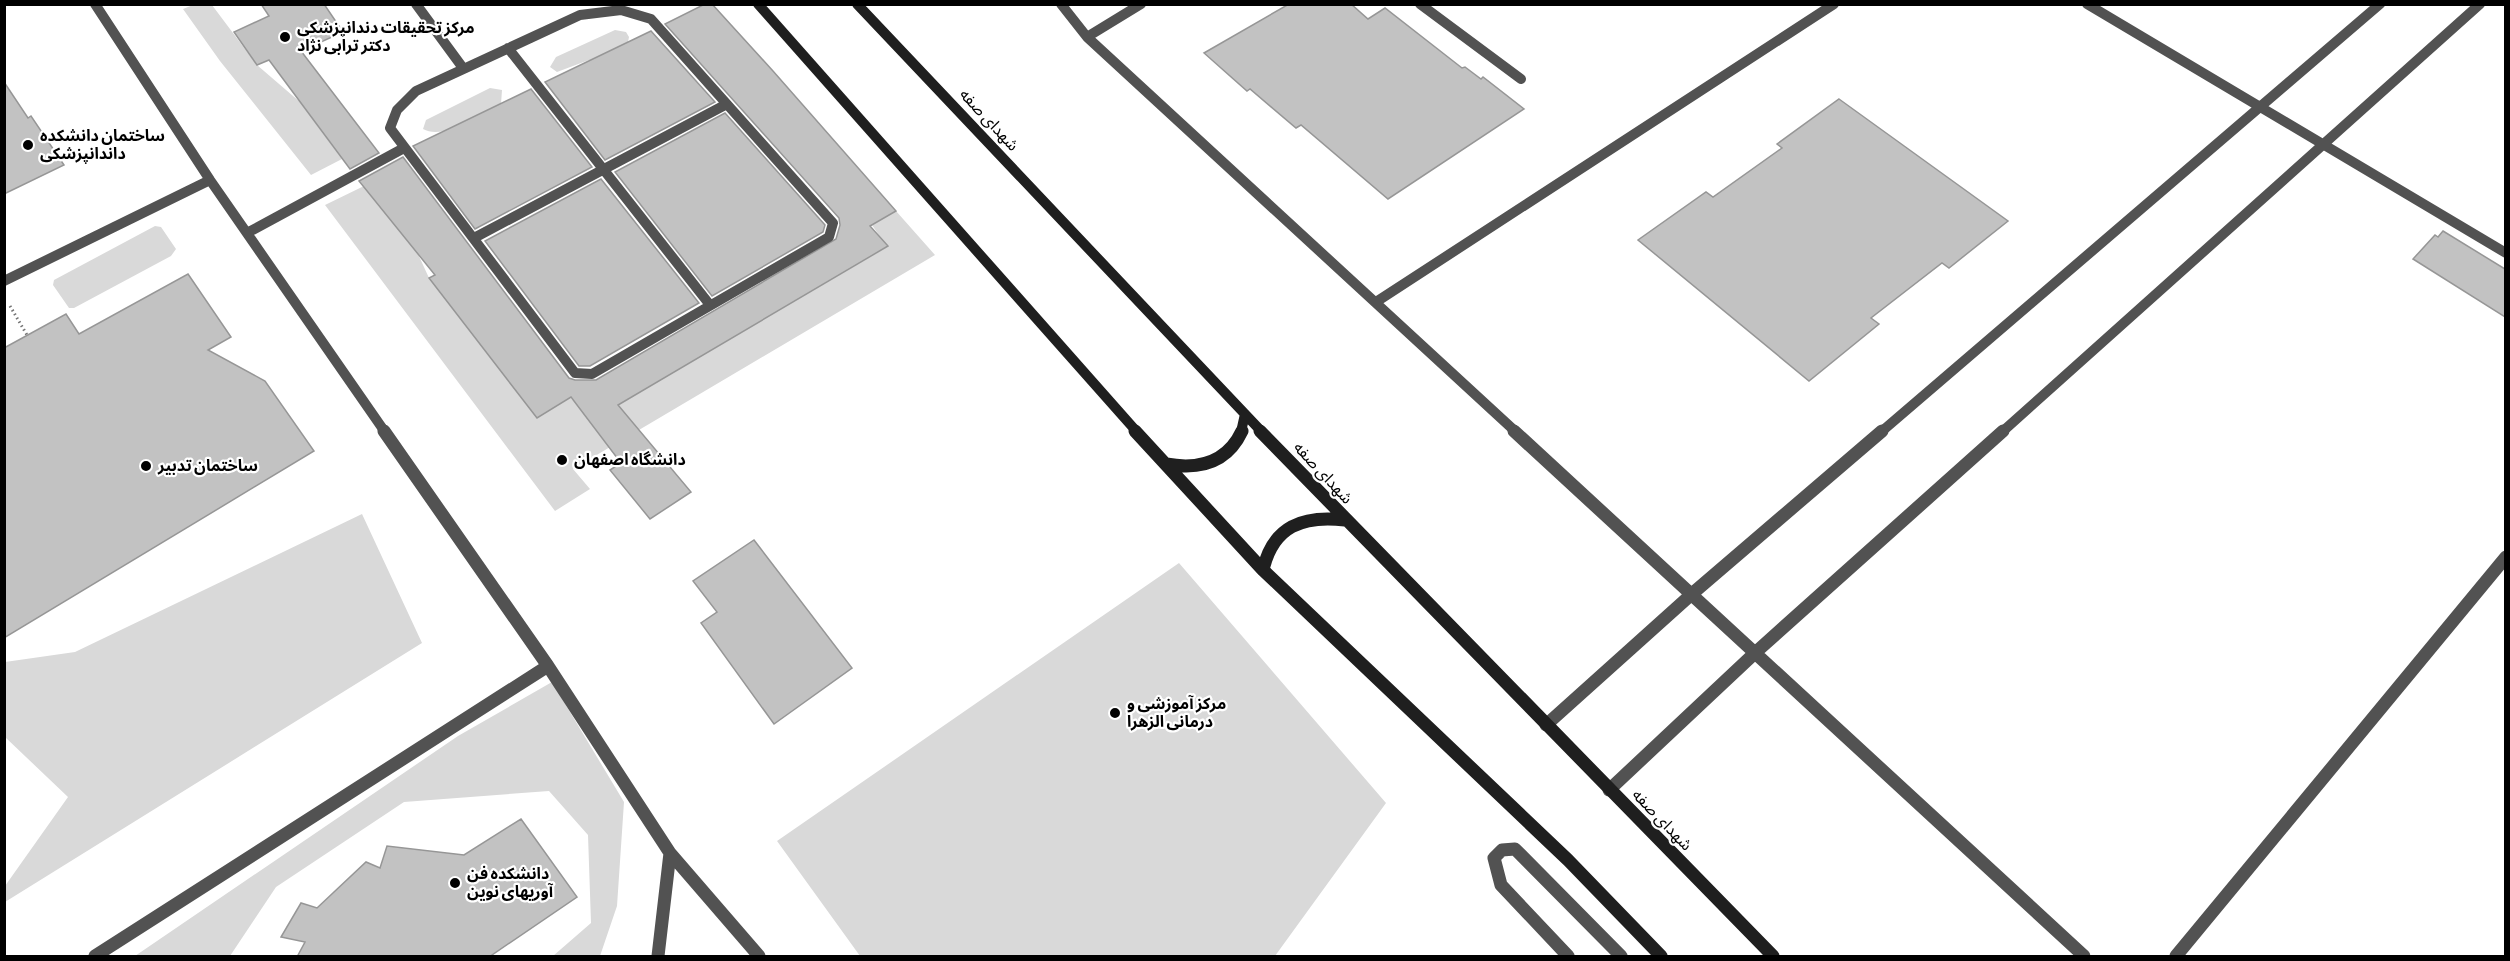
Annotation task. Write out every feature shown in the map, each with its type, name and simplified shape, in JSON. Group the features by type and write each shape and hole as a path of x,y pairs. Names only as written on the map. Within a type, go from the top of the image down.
{"main road":[{"path":"758,4 1165,464 1263,570 1568,860 1661,957"},
{"name":"شهدای صفه","path":"857,4 1345,520 1773,957"},
{"path":"1165,464 1194,468 1221,458 1240,438 1245,414"},
{"path":"1263,570 1264,557 1271,545 1290,526 1317,518 1345,520"}],"lane":[{"path":"95,4 210,180 548,666 670,853 759,957"},
{"path":"416,4 463,68"},
{"path":"1061,4 1087,37 1693,593 2084,957"},
{"path":"1087,37 1141,4"},
{"path":"1420,4 1521,79"},
{"path":"1376,302 1834,4"},
{"path":"2087,4 2262,106 2505,253"},
{"path":"1546,725 1693,593 2380,4"},
{"path":"1609,789 1756,652 2480,4"},
{"path":"621,10 651,19 833,224 829,237 592,374 575,373 390,128 397,110 416,91 463,68 580,15 621,10"},
{"path":"508,48 710,305"},
{"path":"474,238 725,105"},
{"path":"247,232 404,148"},
{"path":"4,282 210,180"},
{"path":"2176,957 2505,556"},
{"path":"95,957 548,666"},
{"path":"1568,957 1501,885 1494,858 1502,850 1515,849 1621,957"},
{"path":"658,957 670,853"}],"path":[{"path":"4,298 27,335"}],"shaded area":[{"path":"193,5 212,5 257,65 300,102 342,159 311,175 220,61 183,9"},
{"path":"615,30 626,32 629,37 628,42 613,50 641,122 589,60 557,72 550,67 556,57"},
{"path":"490,88 502,90 501,104 451,129 432,132 423,129 426,120"},
{"path":"364,186 418,254 429,278 575,402 590,421 887,247 872,225 896,211 935,255 573,469 590,489 555,511 325,205"},
{"path":"155,226 161,227 176,249 171,256 74,308 69,308 53,285 54,280"},
{"path":"362,514 422,643 5,902 5,886 68,797 5,737 5,662 75,652"},
{"name":"مرکز آموزشی و درمانی الزهرا","path":"1179,563 1386,803 1275,956 860,956 777,841"},
{"path":"552,682 624,802 617,906 600,956 553,956 591,923 588,835 549,791 404,802 276,887 230,956 135,956 458,736"}],"building":[{"path":"261,4 324,4 343,32 301,51 379,153 350,169 269,60 257,65 234,32 269,16"},
{"path":"705,4 712,4 896,211 870,226 888,246 618,405 691,492 650,519 610,470 621,463 571,397 537,418 429,278 435,275 359,181 403,157 569,378 596,380 836,239 840,225 839,218 665,24"},
{"path":"1289,4 1351,4 1368,19 1385,8 1462,68 1465,67 1481,79 1483,77 1524,109 1388,199 1301,125 1296,128 1250,89 1247,91 1204,53"},
{"path":"651,31 715,102 605,160 545,82"},
{"name":"ساختمان دانشکده داندانپزشکی","path":"4,82 28,118 31,116 64,165 4,194"},
{"path":"531,89 592,167 475,229 413,146"},
{"path":"1839,99 2008,221 1949,268 1942,263 1871,318 1879,324 1809,381 1638,240 1706,192 1713,197 1782,148 1777,144"},
{"path":"725,113 825,225 823,232 712,296 615,172"},
{"path":"601,179 699,303 590,366 579,366 485,241"},
{"path":"2443,231 2505,269 2505,317 2413,259 2435,235 2438,237"},
{"name":"ساختمان تدبیر","path":"188,274 231,337 208,350 265,381 314,451 4,638 4,348 66,314 79,334"},
{"path":"754,540 852,668 774,724 701,623 717,612 693,581"},
{"name":"دانشکده فن آوریهای نوین","path":"521,819 577,897 489,957 297,957 305,942 281,937 301,903 317,908 366,862 380,868 387,846 464,855"}],"place":[{"name":"مرکز تحقیقات دندانپزشکی دکتر ترابی نژاد","path":"285,37"},
{"name":"ساختمان دانشکده داندانپزشکی","path":"28,145"},
{"name":"دانشگاه اصفهان","path":"562,460"},
{"name":"ساختمان تدبیر","path":"146,466"},
{"name":"مرکز آموزشی و درمانی الزهرا","path":"1115,713"},
{"name":"دانشکده فن آوریهای نوین","path":"455,883"}]}
